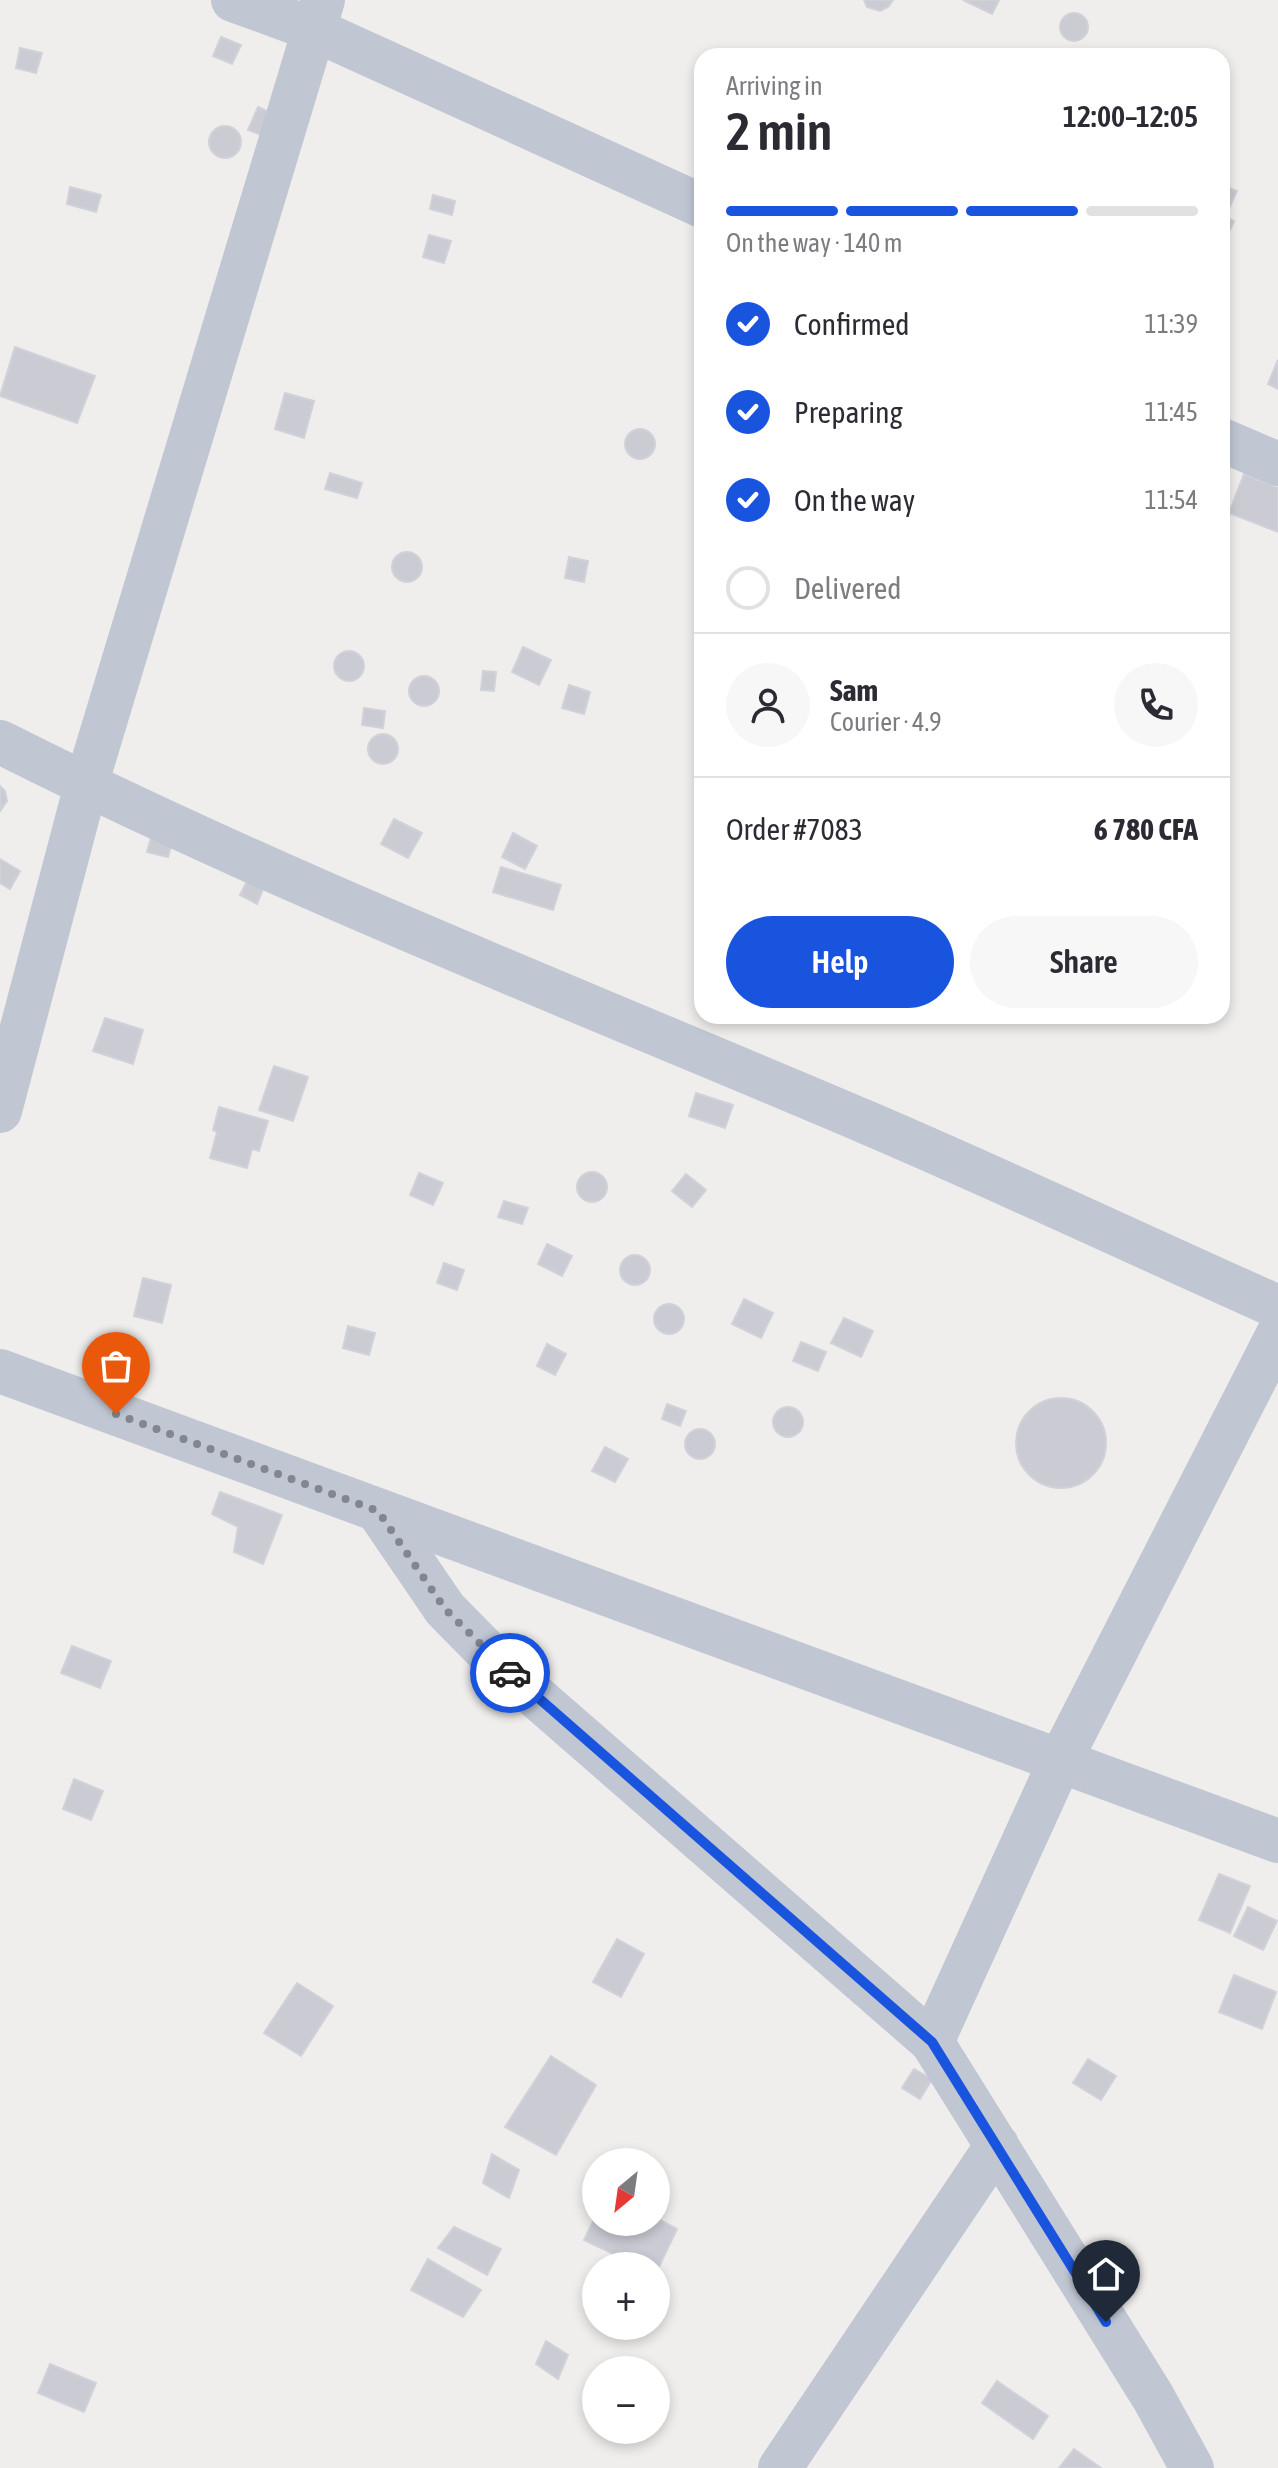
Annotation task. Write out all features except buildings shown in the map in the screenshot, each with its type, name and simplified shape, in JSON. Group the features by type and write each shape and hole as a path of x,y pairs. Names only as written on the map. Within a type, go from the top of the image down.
{"street":[{"path":"233,0 319,15 694,202"},
{"path":"0,1111 86,785 319,15"},
{"path":"1230,443 1278,464"},
{"path":"0,742 86,785 453,950 871,1125 1278,1307"},
{"path":"932,2042 1061,1759 1278,1334"},
{"path":"0,1371 1278,1841"},
{"path":"378,1511 445,1609 502,1667 932,2042 1153,2397 1192,2468"},
{"path":"780,2468 997,2145"}],"way so far":[{"path":"116,1414 378,1511 445,1609 510,1673"}],"route":[{"path":"510,1673 932,2042 1106,2322"}]}
